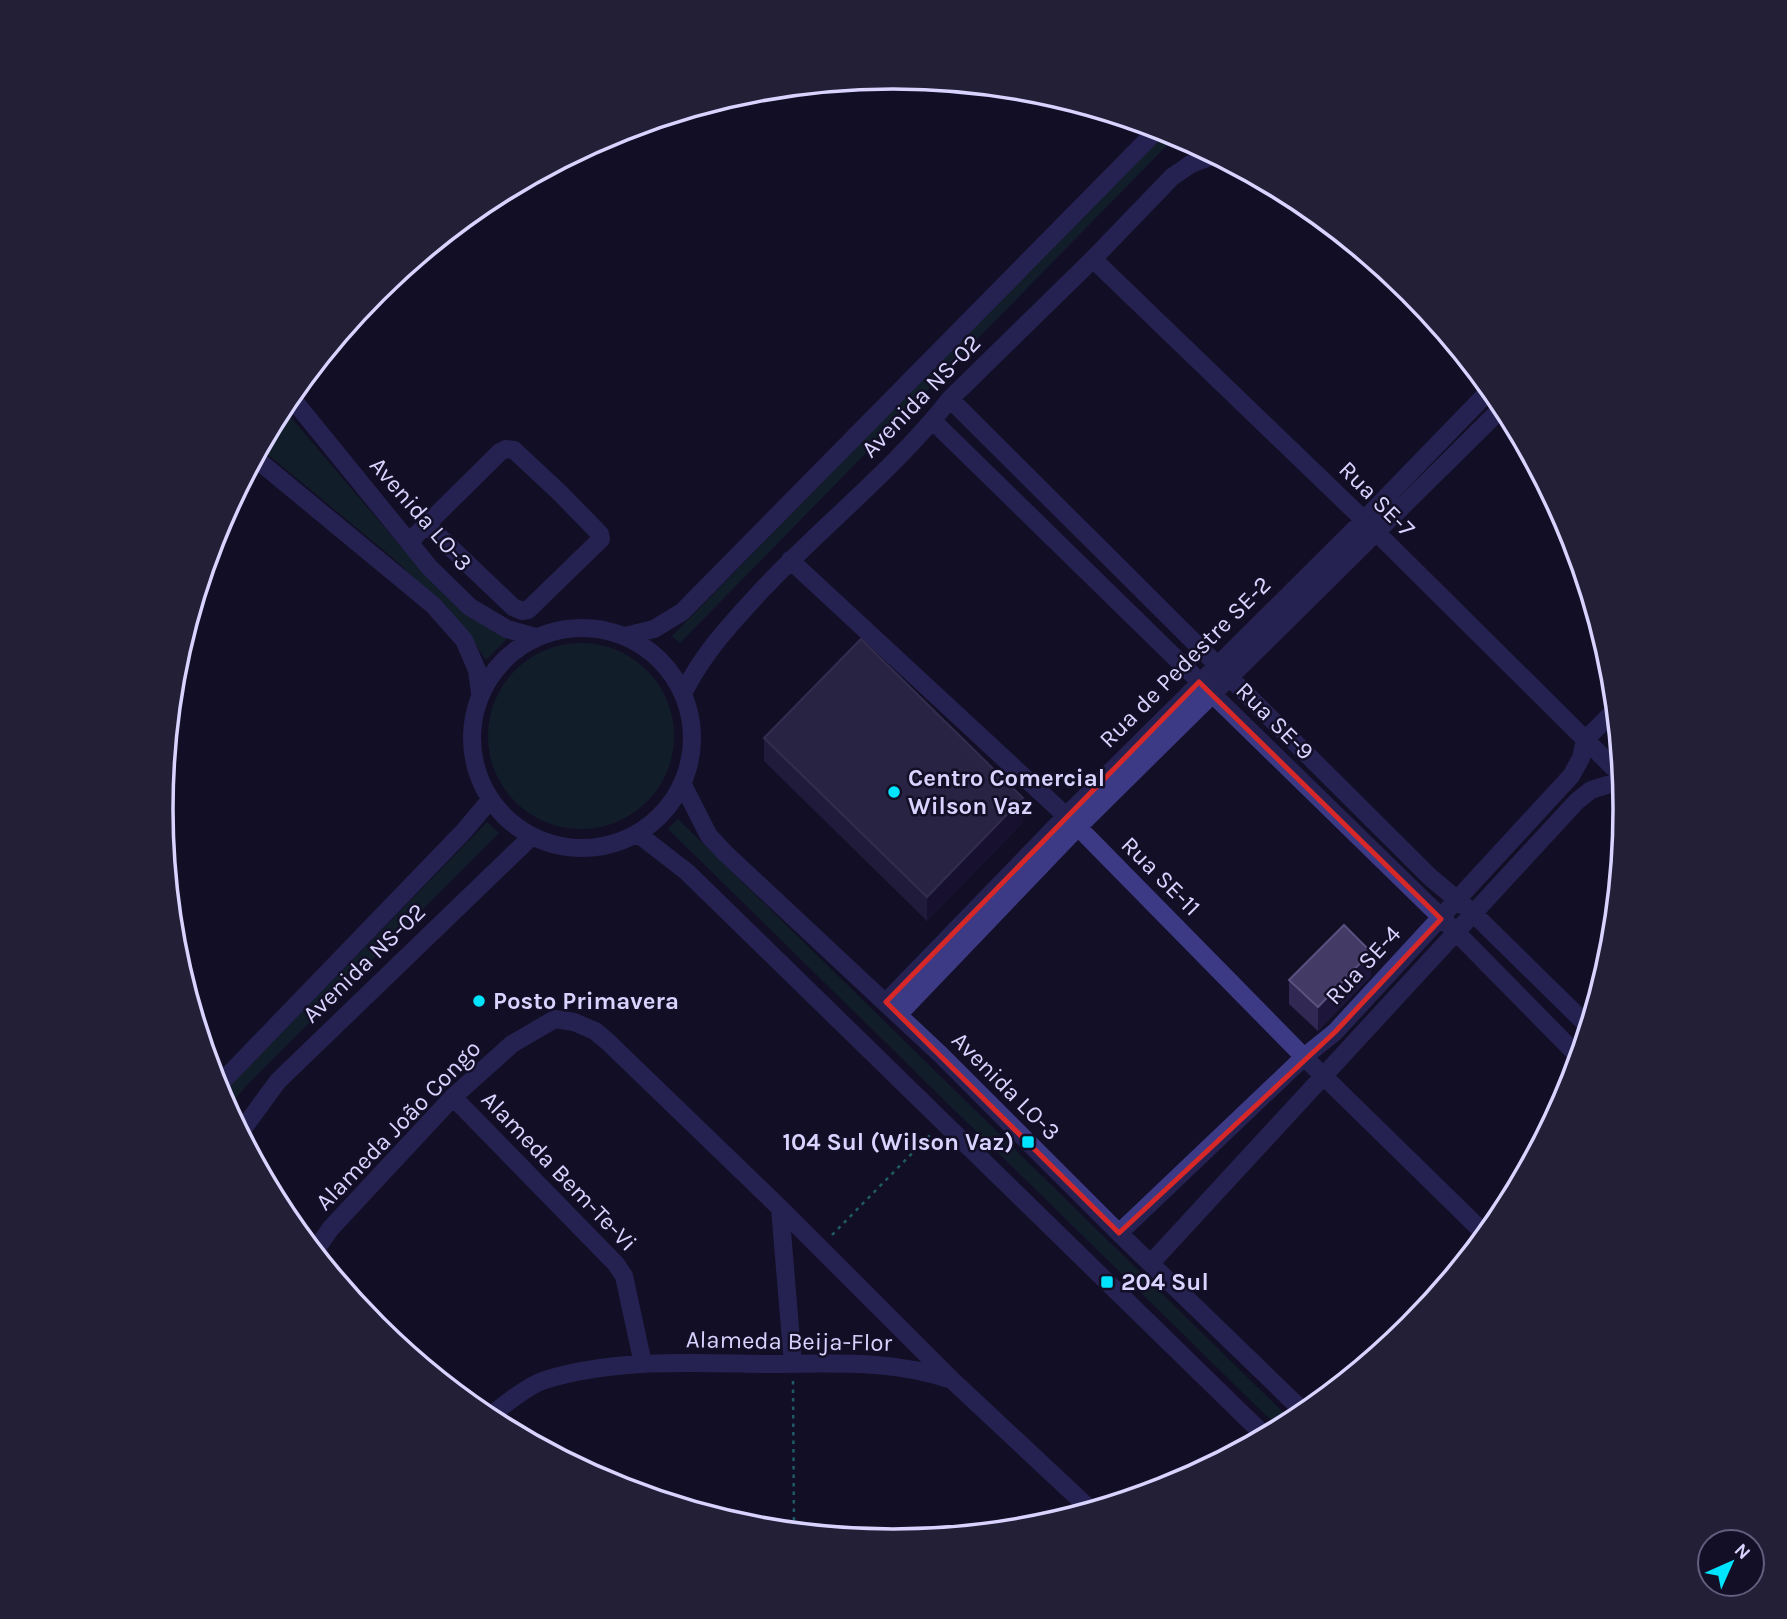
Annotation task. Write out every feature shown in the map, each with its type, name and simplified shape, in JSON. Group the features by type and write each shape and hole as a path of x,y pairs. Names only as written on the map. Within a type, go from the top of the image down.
{"street":[{"name":"Avenida NS-02","path":"625,636 654,629 682,612 1150,137"},
{"name":"Avenida NS-02","path":"683,693 698,663 715,641 790,560 825,529 933,421 950,399 1093,259 1172,177 1203,160"},
{"name":"Rua SE-7","path":"1093,259 1364,520 1612,768"},
{"name":"Rua de Pedestre SE-2","path":"892,1008 1072,821 1199,682 1364,520 1483,397"},
{"name":"Rua SE-9","path":"950,399 1430,877 1473,913 1582,1020"},
{"name":"Avenida LO-3","path":"298,405 430,568 470,607 507,629 535,637"},
{"name":"Rua de Pedestre SE-2","path":"1072,821 1232,678 1495,415"},
{"name":"Rua SE-9","path":"933,421 1457,933 1572,1050"},
{"path":"409,542 427,524 500,452 506,449 514,450 561,493 600,534 601,539 528,610 522,611 513,607 427,524"},
{"name":"Avenida LO-3","path":"262,464 433,605 464,640 477,670 480,693"},
{"name":"Rua SE-11","path":"790,560 1072,821 1304,1057 1479,1229"},
{"path":"565,628 595,628 625,636 659,659 683,693 692,724 692,744 682,785 664,813 638,834 604,847 566,848 531,837 508,821 490,800 475,766 471,729 480,693 493,670 512,651 535,637 565,628"},
{"name":"Rua SE-4","path":"1119,1233 1304,1057 1335,1032 1571,776 1581,758 1585,740 1608,717"},
{"name":"Rua SE-4","path":"1151,1263 1577,802 1591,790 1613,782"},
{"name":"Avenida LO-3","path":"682,785 709,836 725,853 892,1008 1297,1406"},
{"name":"Avenida NS-02","path":"225,1078 464,831 490,800"},
{"path":"638,834 687,872 1259,1430"},
{"name":"Avenida NS-02","path":"246,1124 278,1081 531,837"},
{"name":"Alameda João Congo","path":"319,1244 331,1228 453,1097 512,1044 555,1019 574,1022 595,1031 607,1041 820,1247 952,1380"},
{"name":"Alameda Bem-Te-Vi","path":"453,1097 616,1264 624,1276 643,1364"},
{"path":"780,1208 793,1364"},
{"name":"Alameda Beija-Flor","path":"499,1411 541,1381 575,1372 643,1364 871,1363 925,1370 952,1380 1084,1504"}],"path":[{"path":"820,1247 943,1122"},
{"path":"793,1364 794,1523"}],"highlighted area":[{"path":"1199,682 1441,919 1335,1032 1119,1233 886,1002"}],"green space":[{"path":"1158,140 1168,144 680,643 672,636"},
{"path":"290,417 402,548 466,613 507,639 486,660 460,622 393,558 267,454"},
{"path":"581,643 617,650 647,670 667,700 674,736 667,772 647,802 617,822 581,829 545,822 515,802 495,772 488,736 495,700 515,670 545,650"},
{"path":"678,819 1285,1414 1272,1422 668,829"},
{"path":"487,822 499,833 235,1100 229,1087"}],"building":[{"name":"Centro Comercial Wilson Vaz","path":"861,639 1023,798 927,897 764,738"},
{"path":"1344,925 1371,952 1318,1007 1289,980"}],"place":[{"name":"Centro Comercial Wilson Vaz","path":"894,792"},
{"name":"Posto Primavera","path":"479,1001"},
{"name":"104 Sul (Wilson Vaz)","path":"1028,1142"},
{"name":"204 Sul","path":"1107,1282"}]}
